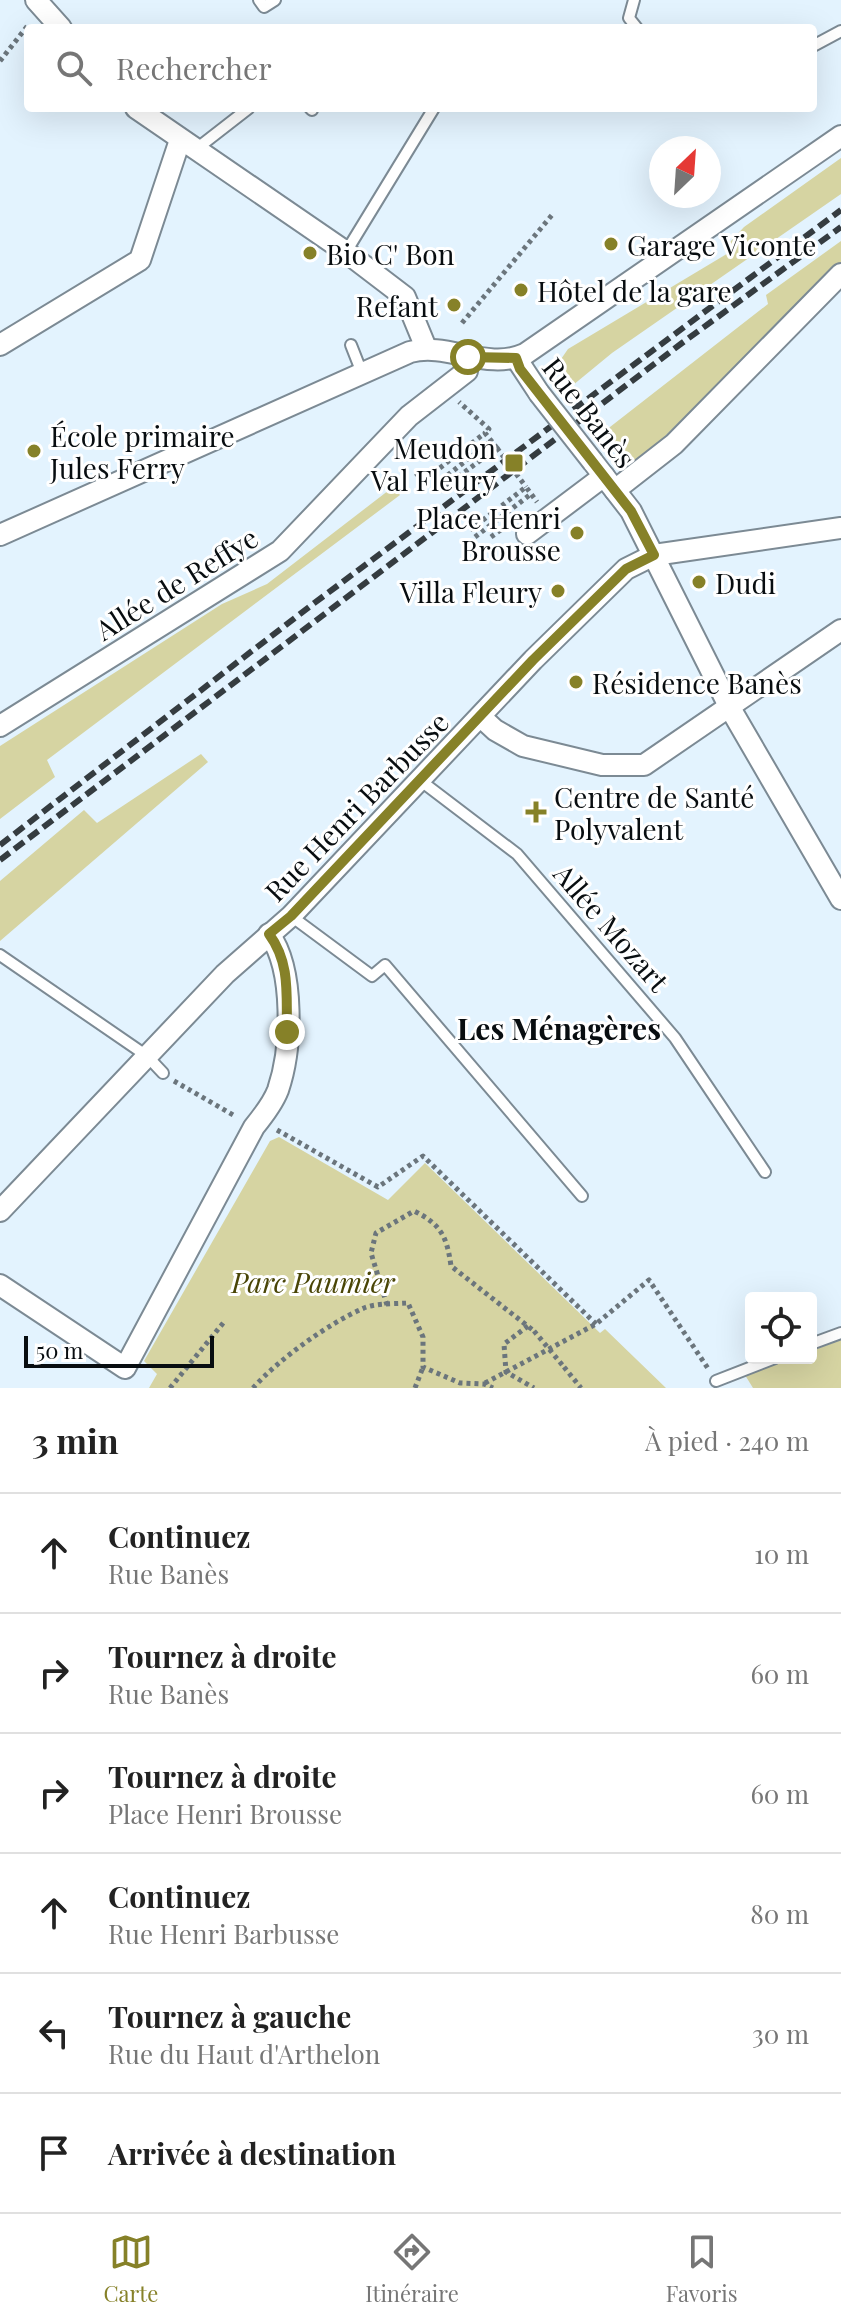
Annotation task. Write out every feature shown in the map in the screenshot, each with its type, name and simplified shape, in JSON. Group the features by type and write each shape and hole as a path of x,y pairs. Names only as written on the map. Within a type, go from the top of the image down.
{"street":[{"path":"40,4 58,24"},
{"path":"0,535 362,373 426,348 410,304 375,282 346,252 142,112"},
{"path":"516,358 841,136"},
{"path":"0,345 140,260 187,145"},
{"path":"527,534 604,476 674,444 841,274"},
{"name":"Rue Banès","path":"426,348 468,357 516,358 539,393 604,476 654,555 730,708 841,899"},
{"name":"Allée de Reffye","path":"0,726 280,551 409,416 467,371 468,357"},
{"path":"481,717 626,569 654,555 841,528"},
{"name":"Rue Henri Barbusse","path":"0,1211 225,974 291,916 481,717 495,730 523,746 602,765 644,765 841,630"},
{"path":"0,1285 125,1368 254,1127 277,1092 287,1032 287,977 282,951 269,934"}],"lane":[{"path":"259,0 264,7 275,0"},
{"path":"634,0 629,18 634,24"},
{"path":"817,44 841,31"},
{"path":"187,145 242,112"},
{"path":"346,252 432,112"},
{"path":"351,345 362,373"},
{"name":"Allée Mozart","path":"421,781 517,854 675,1038 765,1172"},
{"path":"291,916 372,976 385,965 582,1196"},
{"path":"0,955 147,1056 163,1073"},
{"path":"817,1342 841,1333"},
{"path":"716,1381 760,1364"}],"path":[{"path":"26,24 40,4"},
{"path":"0,61 24,27"},
{"path":"462,323 552,215"},
{"path":"416,473 423,481 489,429 458,401"},
{"path":"475,537 531,494 485,433"},
{"path":"435,485 491,441"},
{"path":"439,491 497,448"},
{"path":"470,530 526,487"},
{"path":"174,1081 254,1127"},
{"path":"289,1137 378,1187 423,1156 596,1324"},
{"path":"387,1305 371,1253 376,1233 414,1211 432,1219 447,1236 451,1266 534,1331 581,1388"},
{"path":"484,1384 596,1324 649,1280 716,1381"},
{"path":"253,1388 266,1373 312,1340 366,1307 408,1303 423,1337 423,1367 415,1388"},
{"path":"170,1388 224,1322"},
{"path":"506,1372 504,1344 528,1326"},
{"path":"423,1367 460,1383 484,1384 493,1388"},
{"path":"506,1372 534,1388"}],"green space":[{"path":"841,158 841,194 612,353 567,390 559,362 568,349 730,252 730,242 744,227"},
{"path":"841,241 841,262 634,467 601,434 768,304 766,295"},
{"path":"393,487 400,495 47,760 55,777 0,819 0,746 222,604 267,584"},
{"path":"201,754 208,762 0,941 0,881 84,810 97,823"},
{"name":"Parc Paumier","path":"279,1137 388,1200 425,1163 600,1333 605,1329 666,1388 149,1388 157,1374 144,1361 270,1141"},
{"path":"841,1340 841,1388 753,1388 745,1375 775,1364 817,1364 817,1349"}],"railway":[{"path":"0,845 313,604 841,210"},
{"path":"0,860 682,343 841,227"}],"place":[{"name":"Garage Viconte","path":"611,244"},
{"name":"Bio C' Bon","path":"310,253"},
{"name":"Hôtel de la gare","path":"521,290"},
{"name":"Refant","path":"454,305"},
{"name":"École primaire Jules Ferry","path":"34,451"},
{"name":"Meudon Val Fleury","path":"514,463"},
{"name":"Place Henri Brousse","path":"577,533"},
{"name":"Dudi","path":"699,582"},
{"name":"Villa Fleury","path":"558,591"},
{"name":"Résidence Banès","path":"576,682"},
{"name":"Centre de Santé Polyvalent","path":"536,812"}],"district":[{"name":"Les Ménagères","path":"559,1028"}],"route":[{"path":"287,1032 287,977 282,951 269,934 291,916 533,660 626,569 654,555 631,511 520,369 516,358 468,357"}]}
